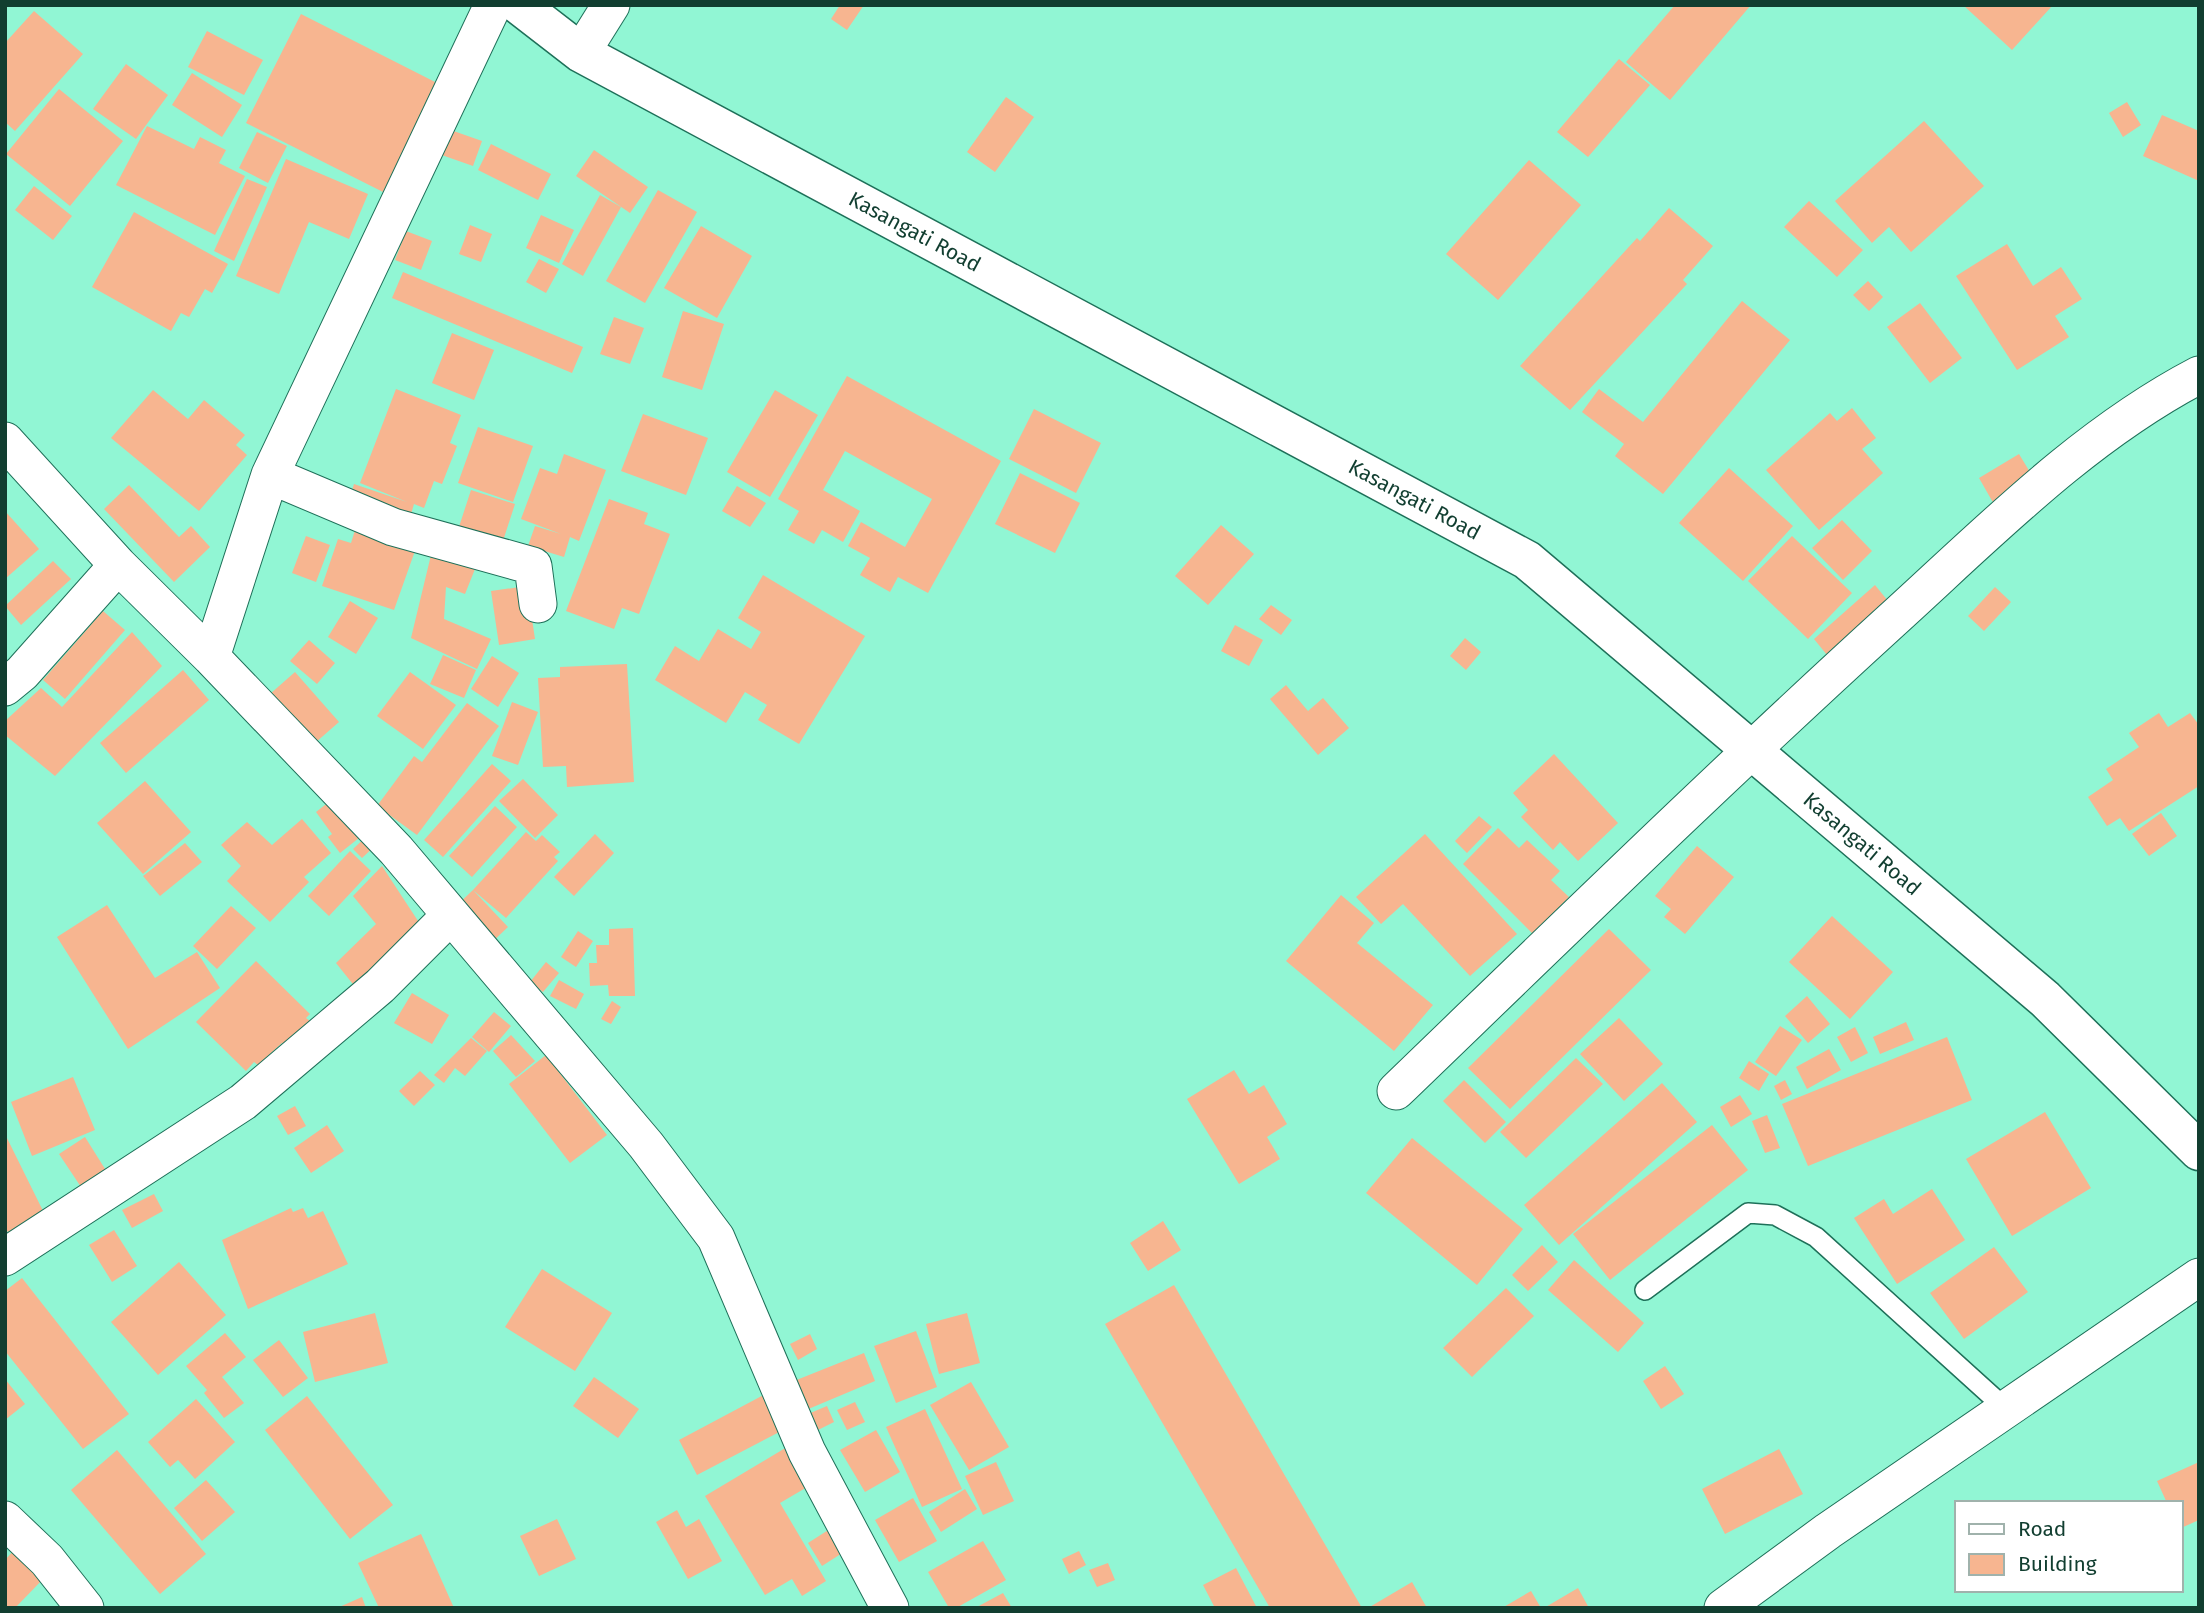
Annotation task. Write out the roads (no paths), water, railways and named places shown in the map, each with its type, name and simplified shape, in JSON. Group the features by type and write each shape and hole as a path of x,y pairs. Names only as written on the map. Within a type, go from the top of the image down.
{"street":[{"path":"211,657 270,475 493,5"},
{"name":"Kasangati Road","path":"519,5 581,53 1527,559 1749,751 2045,999 2199,1151"},
{"path":"581,53 611,5"},
{"path":"1396,1091 1749,751 2052,475 2170,390 2199,375"},
{"path":"5,441 118,565 211,657 396,850 646,1145 716,1238 807,1452 890,1608"},
{"path":"270,475 393,527 533,566 538,604"},
{"path":"5,687 22,673 118,565"},
{"path":"5,1257 243,1102 380,986 451,915"},
{"path":"1723,1608 1828,1531 2199,1277"},
{"path":"5,1520 47,1560 85,1608"}],"lane":[{"path":"1645,1290 1748,1213 1775,1216 1816,1237 2006,1409"}]}
